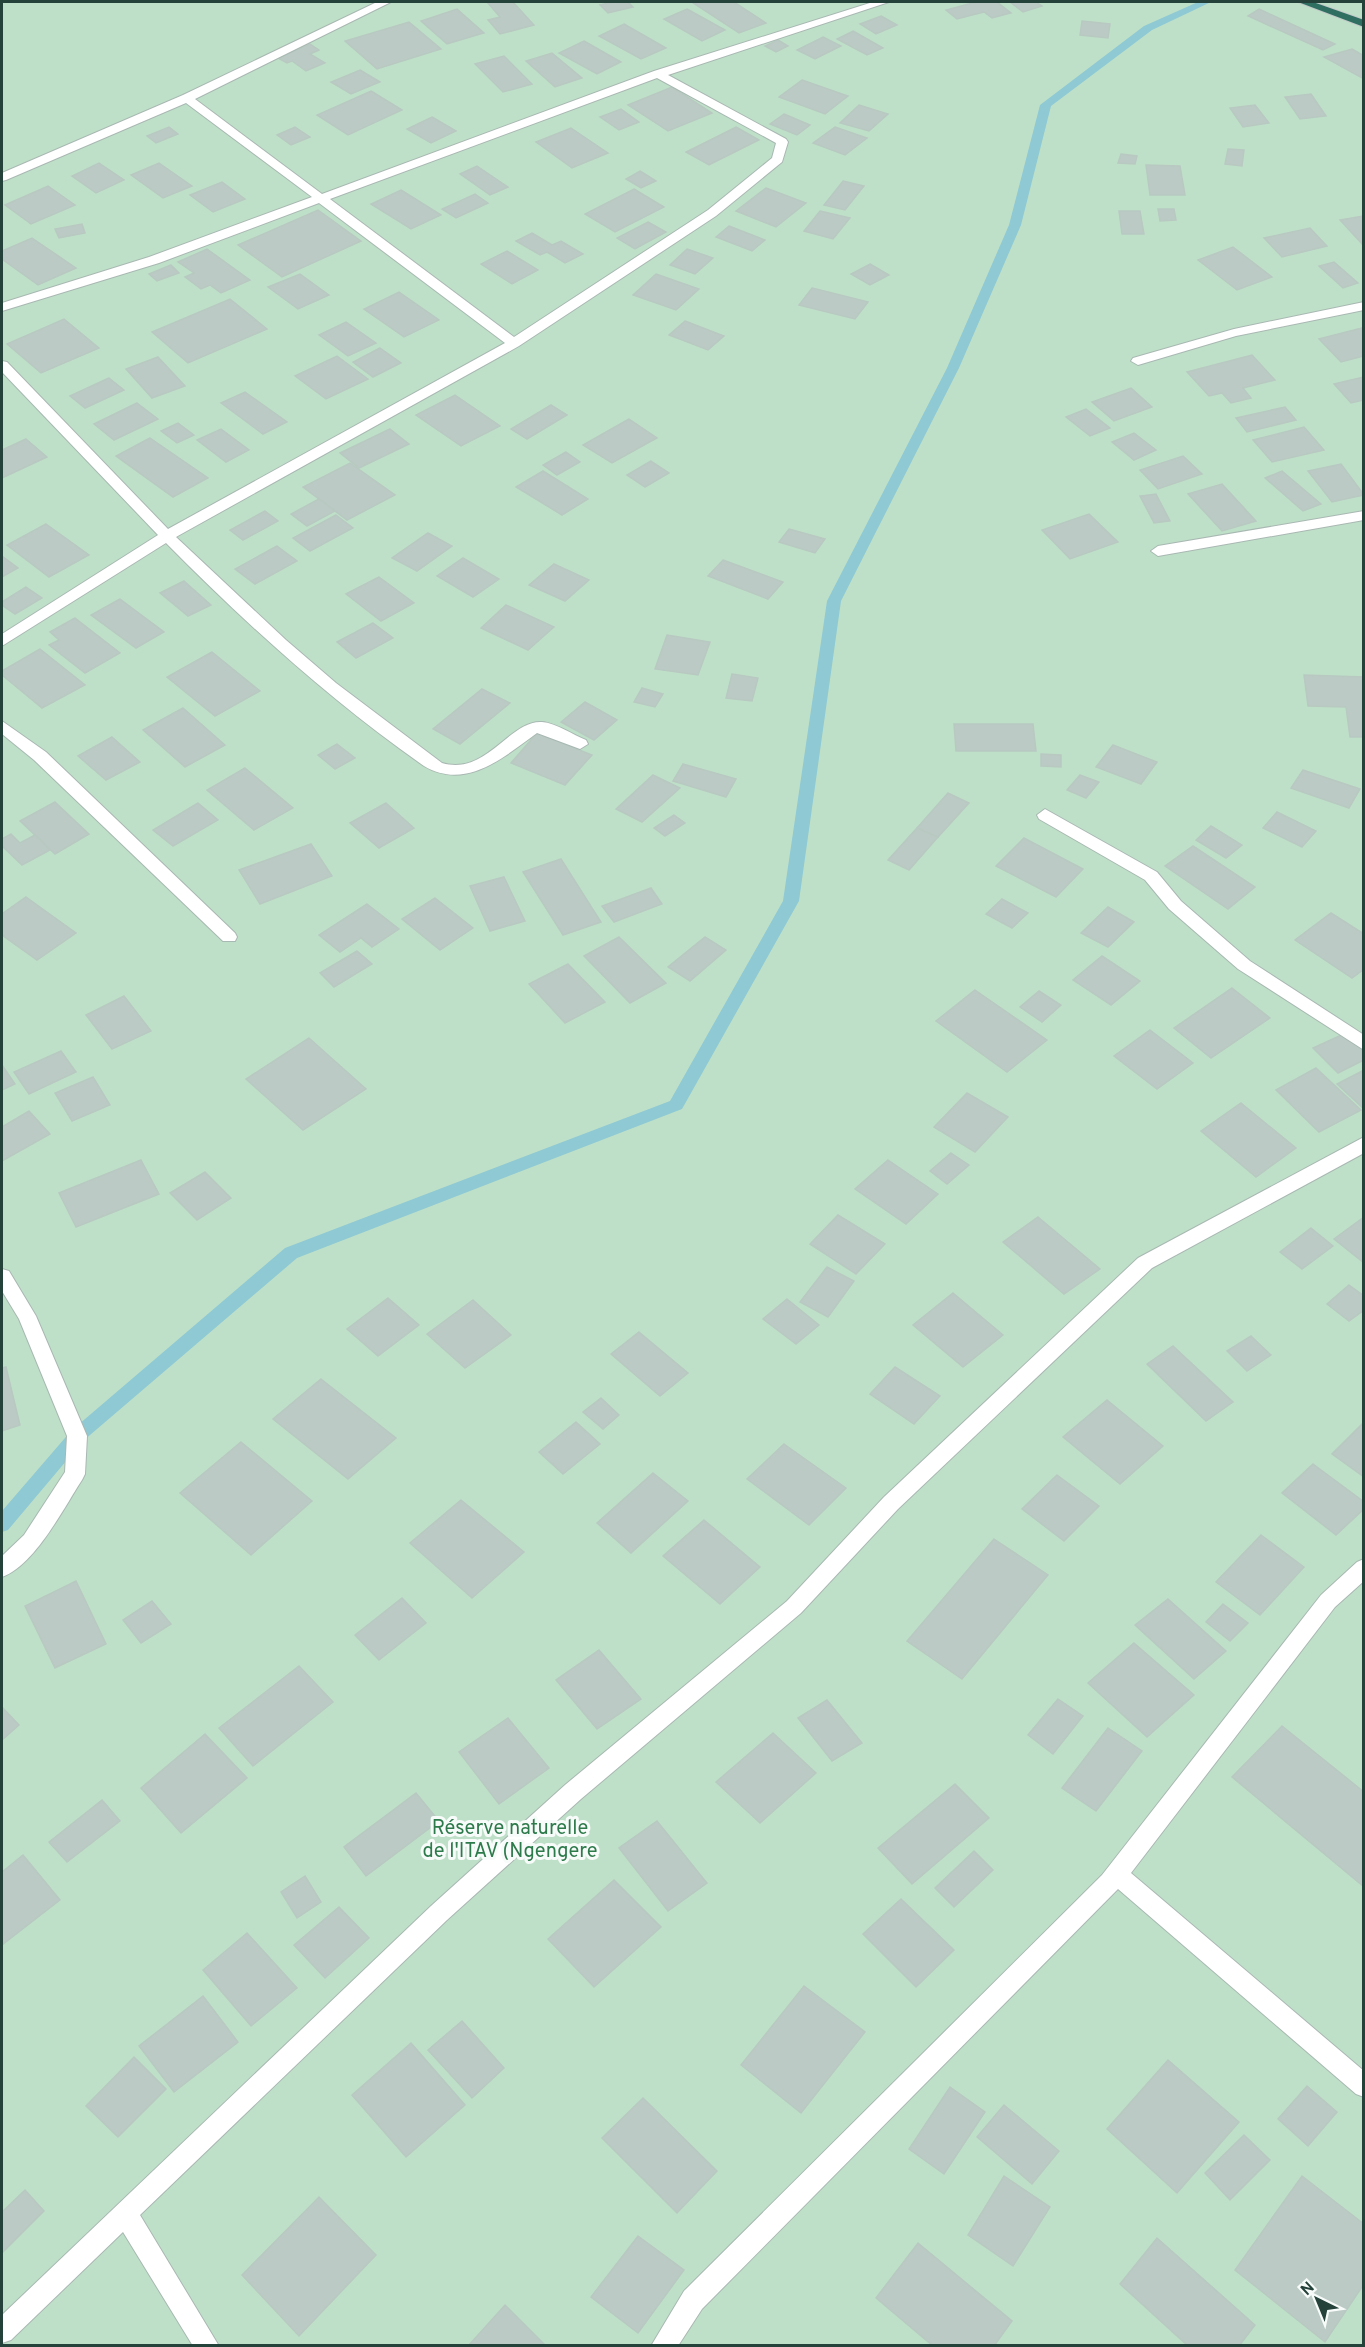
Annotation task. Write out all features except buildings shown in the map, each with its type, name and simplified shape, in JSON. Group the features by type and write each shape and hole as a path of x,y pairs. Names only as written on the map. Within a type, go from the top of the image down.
{"highway":[{"path":"1304,2 1364,24"}],"street":[{"path":"2,177 187,98 385,2"},
{"path":"2,307 154,260 658,74 883,2"},
{"path":"2,641 165,537 514,343 712,213 778,159 782,142 658,74"},
{"path":"187,98 514,343"},
{"path":"1138,361 1234,333 1364,306"},
{"path":"2,365 201,572 357,707 440,769 464,771 481,764 533,728 543,727 580,744"},
{"path":"1158,551 1364,515"},
{"path":"2,726 40,756 229,937"},
{"path":"1045,815 1151,876 1175,905 1244,965 1364,1044"},
{"path":"2,2331 456,1898 573,1792 794,1606 891,1503 1145,1263 1364,1144"},
{"path":"2,1276 27,1316 77,1436 75,1474 31,1541 2,1568"},
{"path":"663,2346 693,2300 1116,1874 1328,1601 1364,1568"},
{"path":"1116,1874 1364,2086"},
{"path":"125,2212 207,2346"}],"green space":[{"name":"Réserve naturelle de l'ITAV (Ngengere","path":"2,2 1363,2 1363,2345 2,2346"}],"waterway":[{"path":"2,1524 77,1436 291,1253 676,1105 791,901 834,601 953,368 1015,225 1046,105 1148,28 1206,2"}]}
